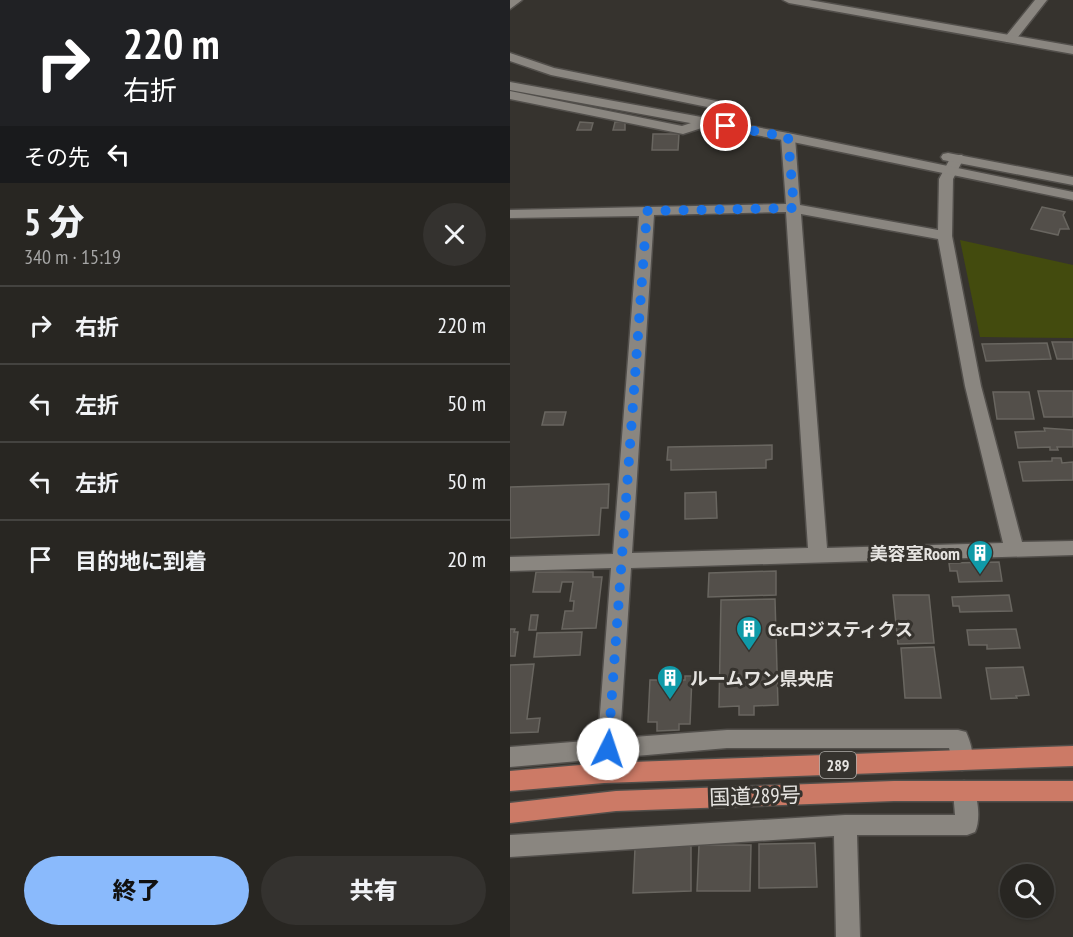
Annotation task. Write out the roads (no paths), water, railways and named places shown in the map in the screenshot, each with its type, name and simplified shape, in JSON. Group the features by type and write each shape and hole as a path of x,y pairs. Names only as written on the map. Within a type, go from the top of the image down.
{"highway":[{"name":"国道289号","path":"510,781 604,772 1073,756"},
{"name":"国道289号","path":"510,813 616,801 894,791 1073,791"}],"street":[{"path":"510,6 516,0"},
{"path":"789,0 1073,50"},
{"path":"1010,39 1041,0"},
{"path":"510,57 551,71 731,108 742,118"},
{"path":"510,75 742,118 954,164 1073,196"},
{"path":"510,86 788,137 1073,181"},
{"path":"510,95 683,130 706,122"},
{"path":"788,137 818,554"},
{"path":"954,164 946,179 945,238 973,386 1014,549"},
{"path":"510,214 794,208 893,225 945,236 945,238"},
{"path":"608,749 647,211"},
{"path":"510,564 1073,548"},
{"path":"510,757 727,739 958,739 962,760"},
{"path":"510,846 845,825 967,825 964,791"},
{"path":"845,825 848,937"}],"place":[{"name":"美容室Room","path":"980,576"},
{"name":"Cscロジスティクス","path":"749,652"},
{"name":"ルームワン県央店","path":"670,701"}]}
